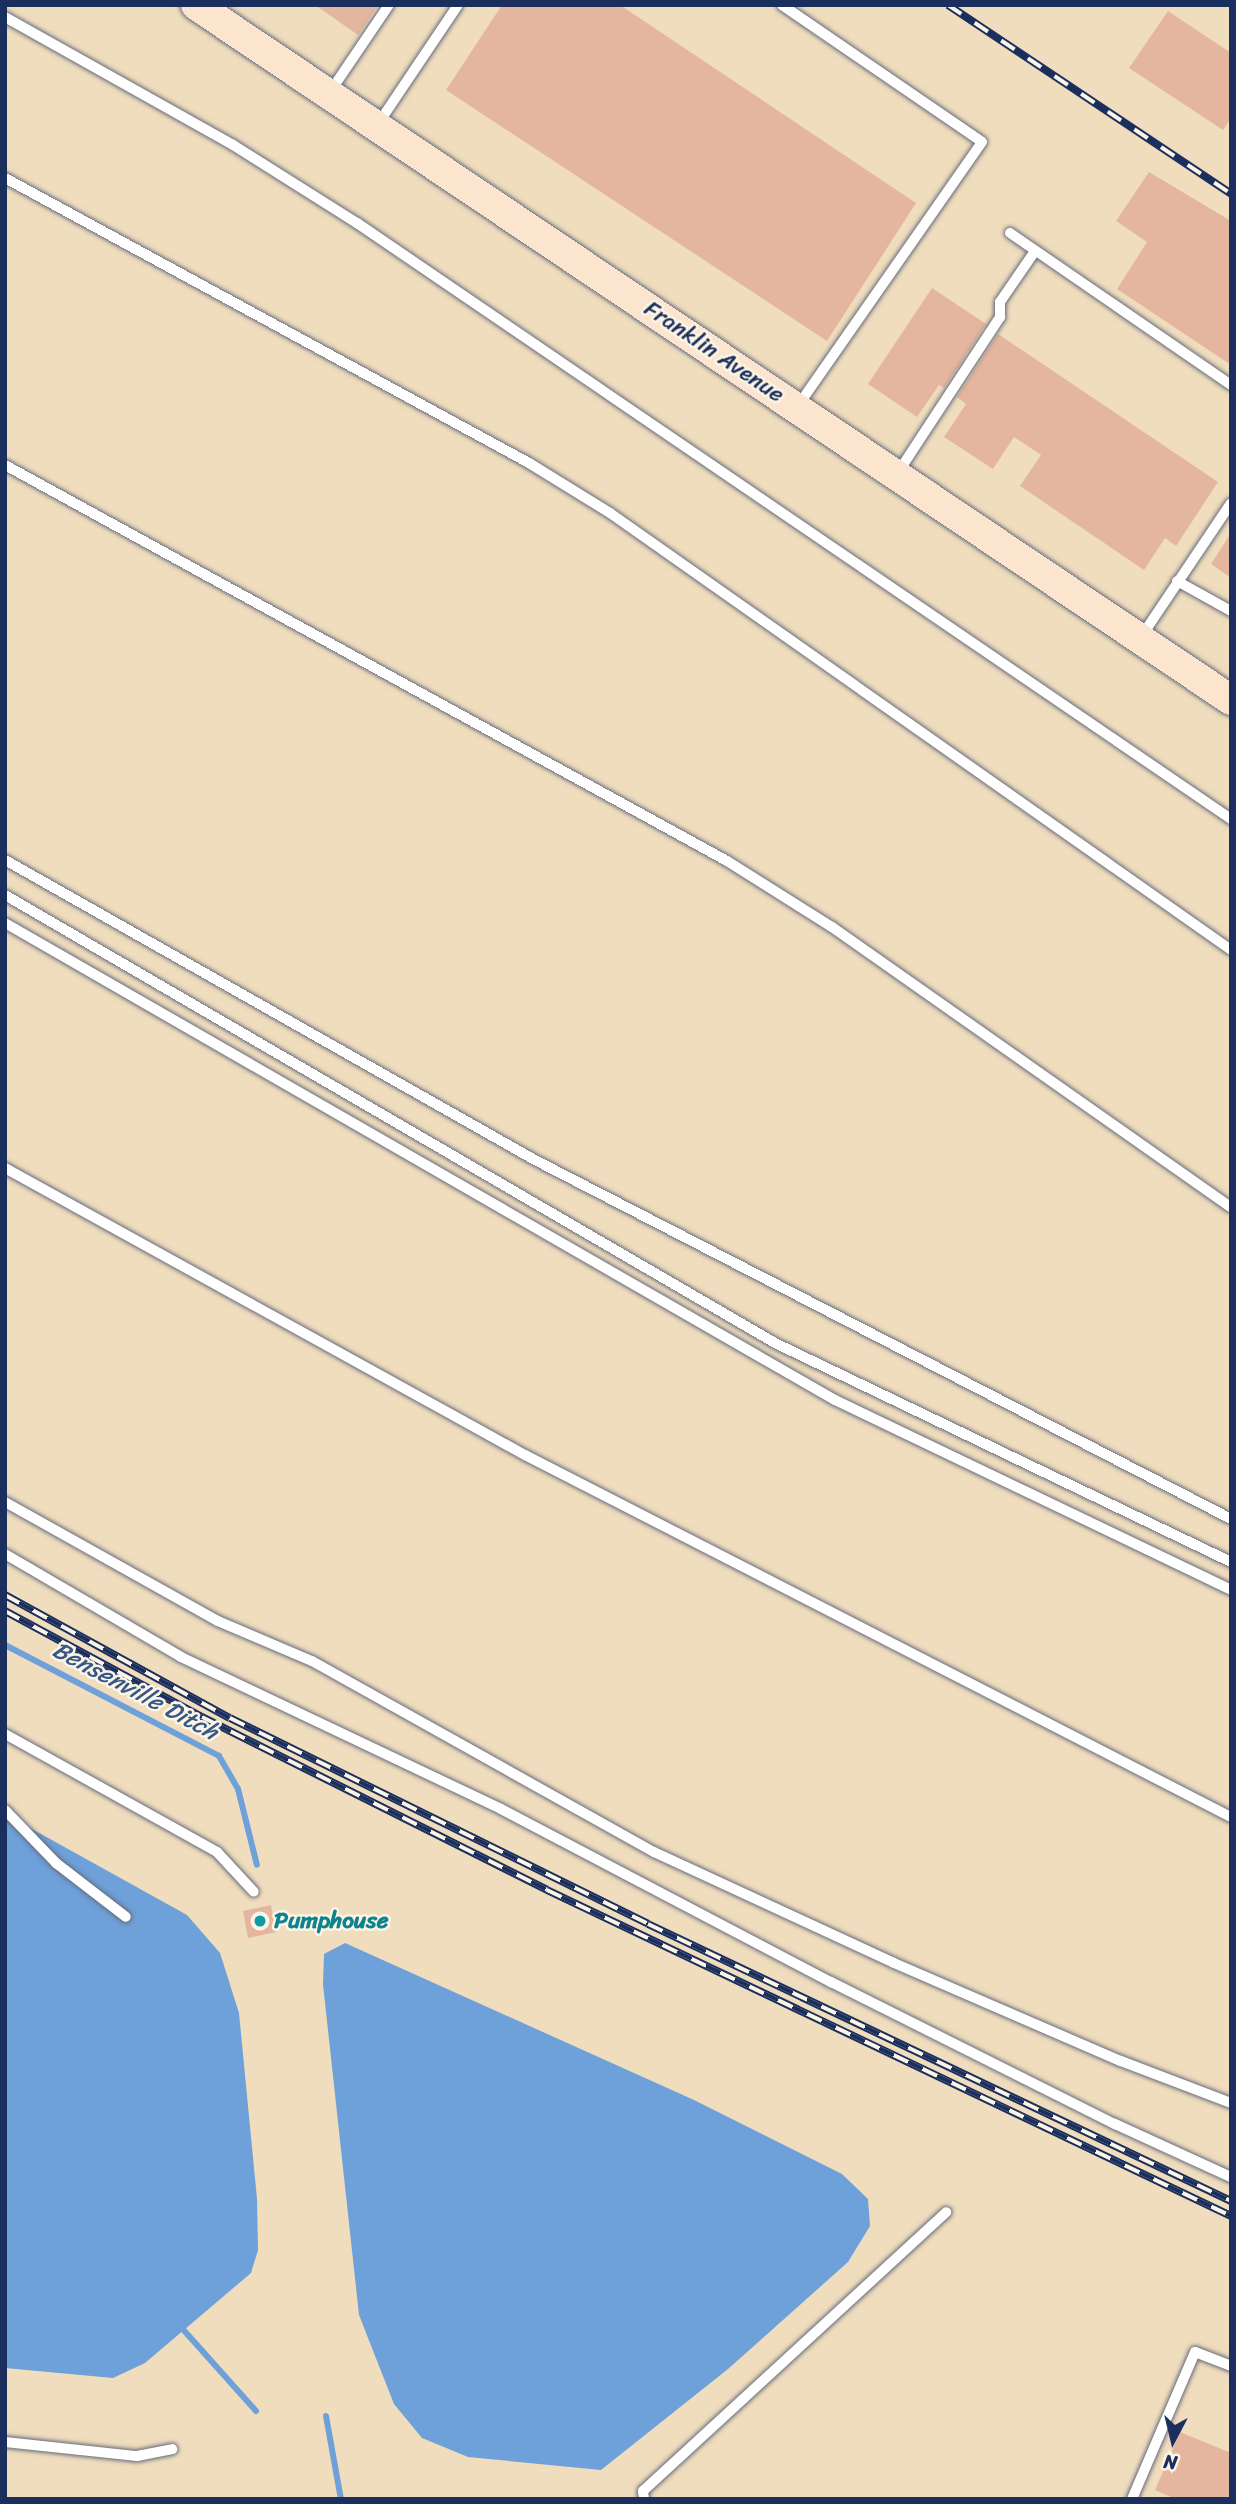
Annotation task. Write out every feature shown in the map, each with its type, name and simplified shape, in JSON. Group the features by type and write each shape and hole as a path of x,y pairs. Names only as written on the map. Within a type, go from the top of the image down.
{"main road":[{"name":"Franklin Avenue","path":"196,5 1141,637 1231,700"}],"lane":[{"path":"329,94 389,5"},
{"path":"376,126 458,5"},
{"path":"782,5 982,142 796,407"},
{"path":"5,17 233,145 357,223 1231,820"},
{"path":"5,178 529,463 610,513 1231,950"},
{"path":"1010,233 1231,385"},
{"path":"897,474 1000,317 1000,302 1035,251"},
{"path":"5,465 727,861 832,927 1231,1207"},
{"path":"1141,637 1231,503"},
{"path":"1177,581 1231,611"},
{"path":"5,860 533,1159 1231,1519"},
{"path":"5,895 775,1343 1231,1562"},
{"path":"5,923 835,1400 1231,1590"},
{"path":"5,1168 525,1455 1231,1817"},
{"path":"5,1502 218,1621 312,1661 654,1852 894,1963 1231,2103"},
{"path":"5,1554 181,1657 501,1809 843,1988 1115,2124 1231,2177"},
{"path":"5,1734 217,1852 254,1892"},
{"path":"5,1810 56,1863 126,1917"},
{"path":"644,2499 643,2491 946,2212"},
{"path":"1132,2499 1195,2352 1231,2366"},
{"path":"5,2442 138,2456 172,2449"}],"water":[{"path":"5,1814 187,1915 220,1953 239,2013 257,2199 258,2250 251,2273 145,2363 113,2378 5,2368"},
{"path":"345,1943 694,2100 842,2174 868,2199 870,2226 848,2262 728,2369 601,2470 468,2457 422,2438 394,2404 359,2315 323,1984 324,1954"}],"building":[{"path":"315,5 378,5 358,35"},
{"path":"502,5 620,5 916,203 827,341 446,90"},
{"path":"1168,11 1231,53 1231,118 1223,130 1129,68"},
{"path":"1149,172 1231,221 1231,365 1117,289 1147,242 1116,221"},
{"path":"932,288 986,324 944,388 939,385 917,417 868,384"},
{"path":"998,334 1218,482 1176,546 1165,538 1144,570 1020,486 1041,455 1014,437 993,469 944,437 966,404 957,397"},
{"path":"1231,533 1231,578 1211,564"},
{"name":"Pumphouse","path":"271,1905 276,1932 248,1938 243,1911"},
{"path":"1180,2432 1231,2453 1231,2499 1176,2499 1155,2490"}],"waterway":[{"name":"Bensenville Ditch","path":"5,1645 219,1756 238,1789 257,1865"},
{"path":"180,2326 256,2411"},
{"name":"Bensenville Ditch","path":"326,2416 341,2499"}],"railway":[{"path":"948,5 1231,194"},
{"path":"5,1595 230,1718 648,1924 1231,2201"},
{"path":"5,1611 202,1717 547,1890 1231,2216"}],"place":[{"name":"Pumphouse","path":"260,1921"}]}
